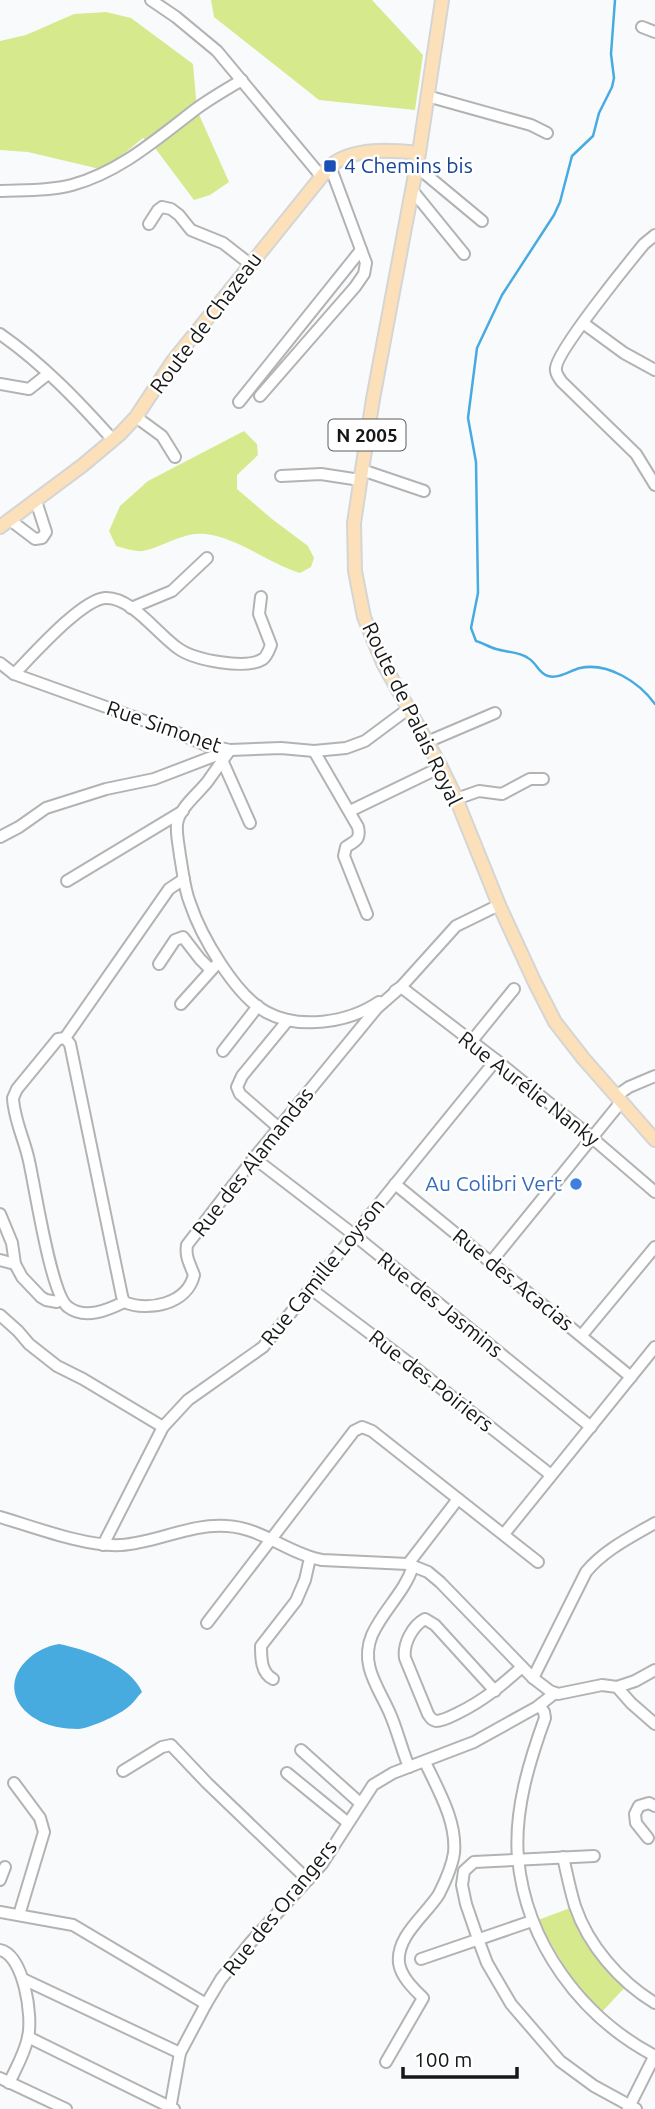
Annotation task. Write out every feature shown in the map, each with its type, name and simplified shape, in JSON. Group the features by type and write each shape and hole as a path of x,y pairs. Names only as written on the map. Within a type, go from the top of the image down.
{"main road":[{"name":"N 2005","path":"418,160 442,0"},
{"name":"Route de Chazeau","path":"5,523 113,440 136,417 173,361 326,171 345,156 354,153 418,160"},
{"name":"Route de Palais Royal","path":"418,160 373,399 354,523 355,571 364,617 383,663 441,767 499,905 555,1022 655,1140"}],"street":[{"path":"151,0 217,51 281,130 326,171 366,263 364,274 355,287 260,396"},
{"path":"172,0 176,17"},
{"path":"642,27 655,32"},
{"path":"1,191 60,188 103,173 155,142 195,110 242,80"},
{"path":"428,96 531,125 547,133"},
{"path":"418,160 482,221"},
{"path":"412,190 464,254"},
{"path":"149,224 162,207 171,209 191,230 223,243 250,264"},
{"path":"655,235 644,244 583,323 555,368 557,376 636,454 655,485"},
{"path":"239,402 361,250"},
{"path":"583,323 624,353 655,370"},
{"path":"0,334 19,347 80,403 113,440"},
{"path":"0,384 29,389 48,374"},
{"path":"136,417 162,436 174,457"},
{"path":"281,477 361,475 424,491"},
{"path":"5,523 36,539 42,538 46,531 36,501"},
{"path":"131,608 172,591 207,558"},
{"path":"14,674 85,607 106,598 119,600 131,608 179,649 198,657 234,664 251,663 263,659 271,645 259,614 261,597"},
{"name":"Rue Simonet","path":"0,663 14,674 206,745 230,750 282,748 314,751 346,748 365,741 408,709"},
{"path":"427,742 495,713"},
{"path":"230,750 177,822 190,905 230,978 264,1011 288,1020 324,1021 355,1013 372,1007 401,987"},
{"path":"0,837 46,808 106,789 154,779 230,750"},
{"path":"314,751 350,811 359,833 356,841 346,847 344,856 368,915"},
{"path":"222,760 250,823"},
{"path":"350,811 441,767"},
{"path":"456,799 480,791 502,794 530,779 543,779"},
{"path":"67,881 183,811"},
{"path":"67,1041 58,1039 17,1090 8,1097 29,1159 45,1241 60,1299 67,1307 86,1313 105,1311 124,1302 67,1041 169,889 184,879"},
{"name":"Rue des Alamandas","path":"124,1302 154,1306 177,1298 187,1290 194,1275 188,1262 187,1245 254,1158 372,1015 456,926 499,905"},
{"path":"159,964 175,940 183,937 211,970"},
{"path":"181,1004 220,961"},
{"name":"Rue Aurélie Nanky","path":"401,987 496,1060 655,1192"},
{"path":"471,1042 514,989"},
{"path":"223,1051 258,1006"},
{"path":"279,1128 240,1094 237,1087 242,1076 288,1020"},
{"name":"Rue Camille Loyson","path":"103,1545 163,1427 188,1400 263,1347 496,1060"},
{"path":"491,1262 618,1099 629,1087 655,1076"},
{"name":"Rue des Jasmins","path":"254,1158 353,1234 591,1427"},
{"name":"Rue des Acacias","path":"395,1184 631,1377"},
{"path":"0,1214 12,1243 15,1264 26,1282 41,1297 51,1302 60,1299"},
{"path":"582,1335 655,1247"},
{"path":"0,1260 15,1264"},
{"name":"Rue des Poiriers","path":"311,1289 551,1475"},
{"path":"0,1315 29,1344 57,1366 163,1427"},
{"path":"504,1534 655,1347"},
{"path":"207,1623 354,1431 362,1427 372,1430 538,1562"},
{"path":"409,1767 391,1715 371,1675 367,1653 372,1634 409,1578 411,1565 458,1499"},
{"path":"0,1517 103,1545 122,1545 211,1526 227,1526 248,1530 310,1558 411,1565 428,1572 440,1582 533,1678 555,1693 602,1685 617,1686 635,1681 655,1670"},
{"path":"533,1678 586,1572 598,1558 655,1523"},
{"path":"273,1679 265,1672 261,1646 296,1601 310,1558"},
{"path":"495,1691 435,1625 425,1619 417,1624 403,1649 432,1719 444,1719 475,1704 495,1691 522,1667"},
{"path":"617,1686 631,1703 655,1724"},
{"name":"Rue des Orangers","path":"172,2108 180,2053 221,1979 308,1880 334,1846 373,1785 409,1767 474,1742 540,1706 555,1693"},
{"path":"540,1706 545,1718 522,1796 518,1836 518,1859 532,1921 561,1973 586,2004 614,2029 655,2055 631,2108 560,2061 511,2004 487,1963 462,1885 464,1871 474,1862 518,1859 594,1856"},
{"path":"123,1771 162,1747 171,1745 308,1880"},
{"path":"301,1750 360,1802"},
{"path":"386,2062 423,1998 402,1972 399,1959 401,1950 405,1938 439,1893 454,1853 448,1813 425,1762"},
{"path":"287,1773 347,1822"},
{"path":"14,1783 40,1818 44,1832 19,1915"},
{"path":"648,1838 636,1823 635,1814 639,1806 649,1802 655,1806"},
{"path":"563,1857 576,1908 588,1935 623,1978 655,2003"},
{"path":"0,1880 5,1867"},
{"path":"0,1912 73,1925 206,2004"},
{"path":"421,1959 532,1921"},
{"path":"0,1950 10,1954 17,1964 23,1979 28,2017 28,2038 5,2080 66,2109"},
{"path":"23,1979 180,2053"},
{"path":"28,2038 172,2108"}],"green space":[{"path":"211,0 372,0 423,55 415,110 319,100 214,17"},
{"path":"106,12 131,18 193,64 197,110 229,182 210,195 194,200 155,148 143,138 104,170 28,152 0,150 0,41 26,35 74,14"},
{"path":"244,431 257,444 258,455 237,475 237,489 308,546 314,558 311,567 300,573 230,540 205,534 181,537 143,551 116,546 109,531 120,506 148,481"},
{"path":"573,1907 627,1985 601,2013 567,1969 538,1920"}],"water":[{"path":"59,1644 94,1654 118,1666 136,1682 142,1692 123,1711 89,1726 67,1728 40,1721 22,1707 17,1700 14,1685 26,1661 45,1648"}],"waterway":[{"path":"615,0 611,54 614,78 599,113 593,136 572,156 554,215 502,295 477,348 468,418 476,462 478,593 471,628 476,641 525,656 548,676 560,676 580,668 601,668 632,681 655,704"}],"place":[{"name":"4 Chemins bis","path":"330,166"},
{"name":"Au Colibri Vert","path":"576,1184"}]}
